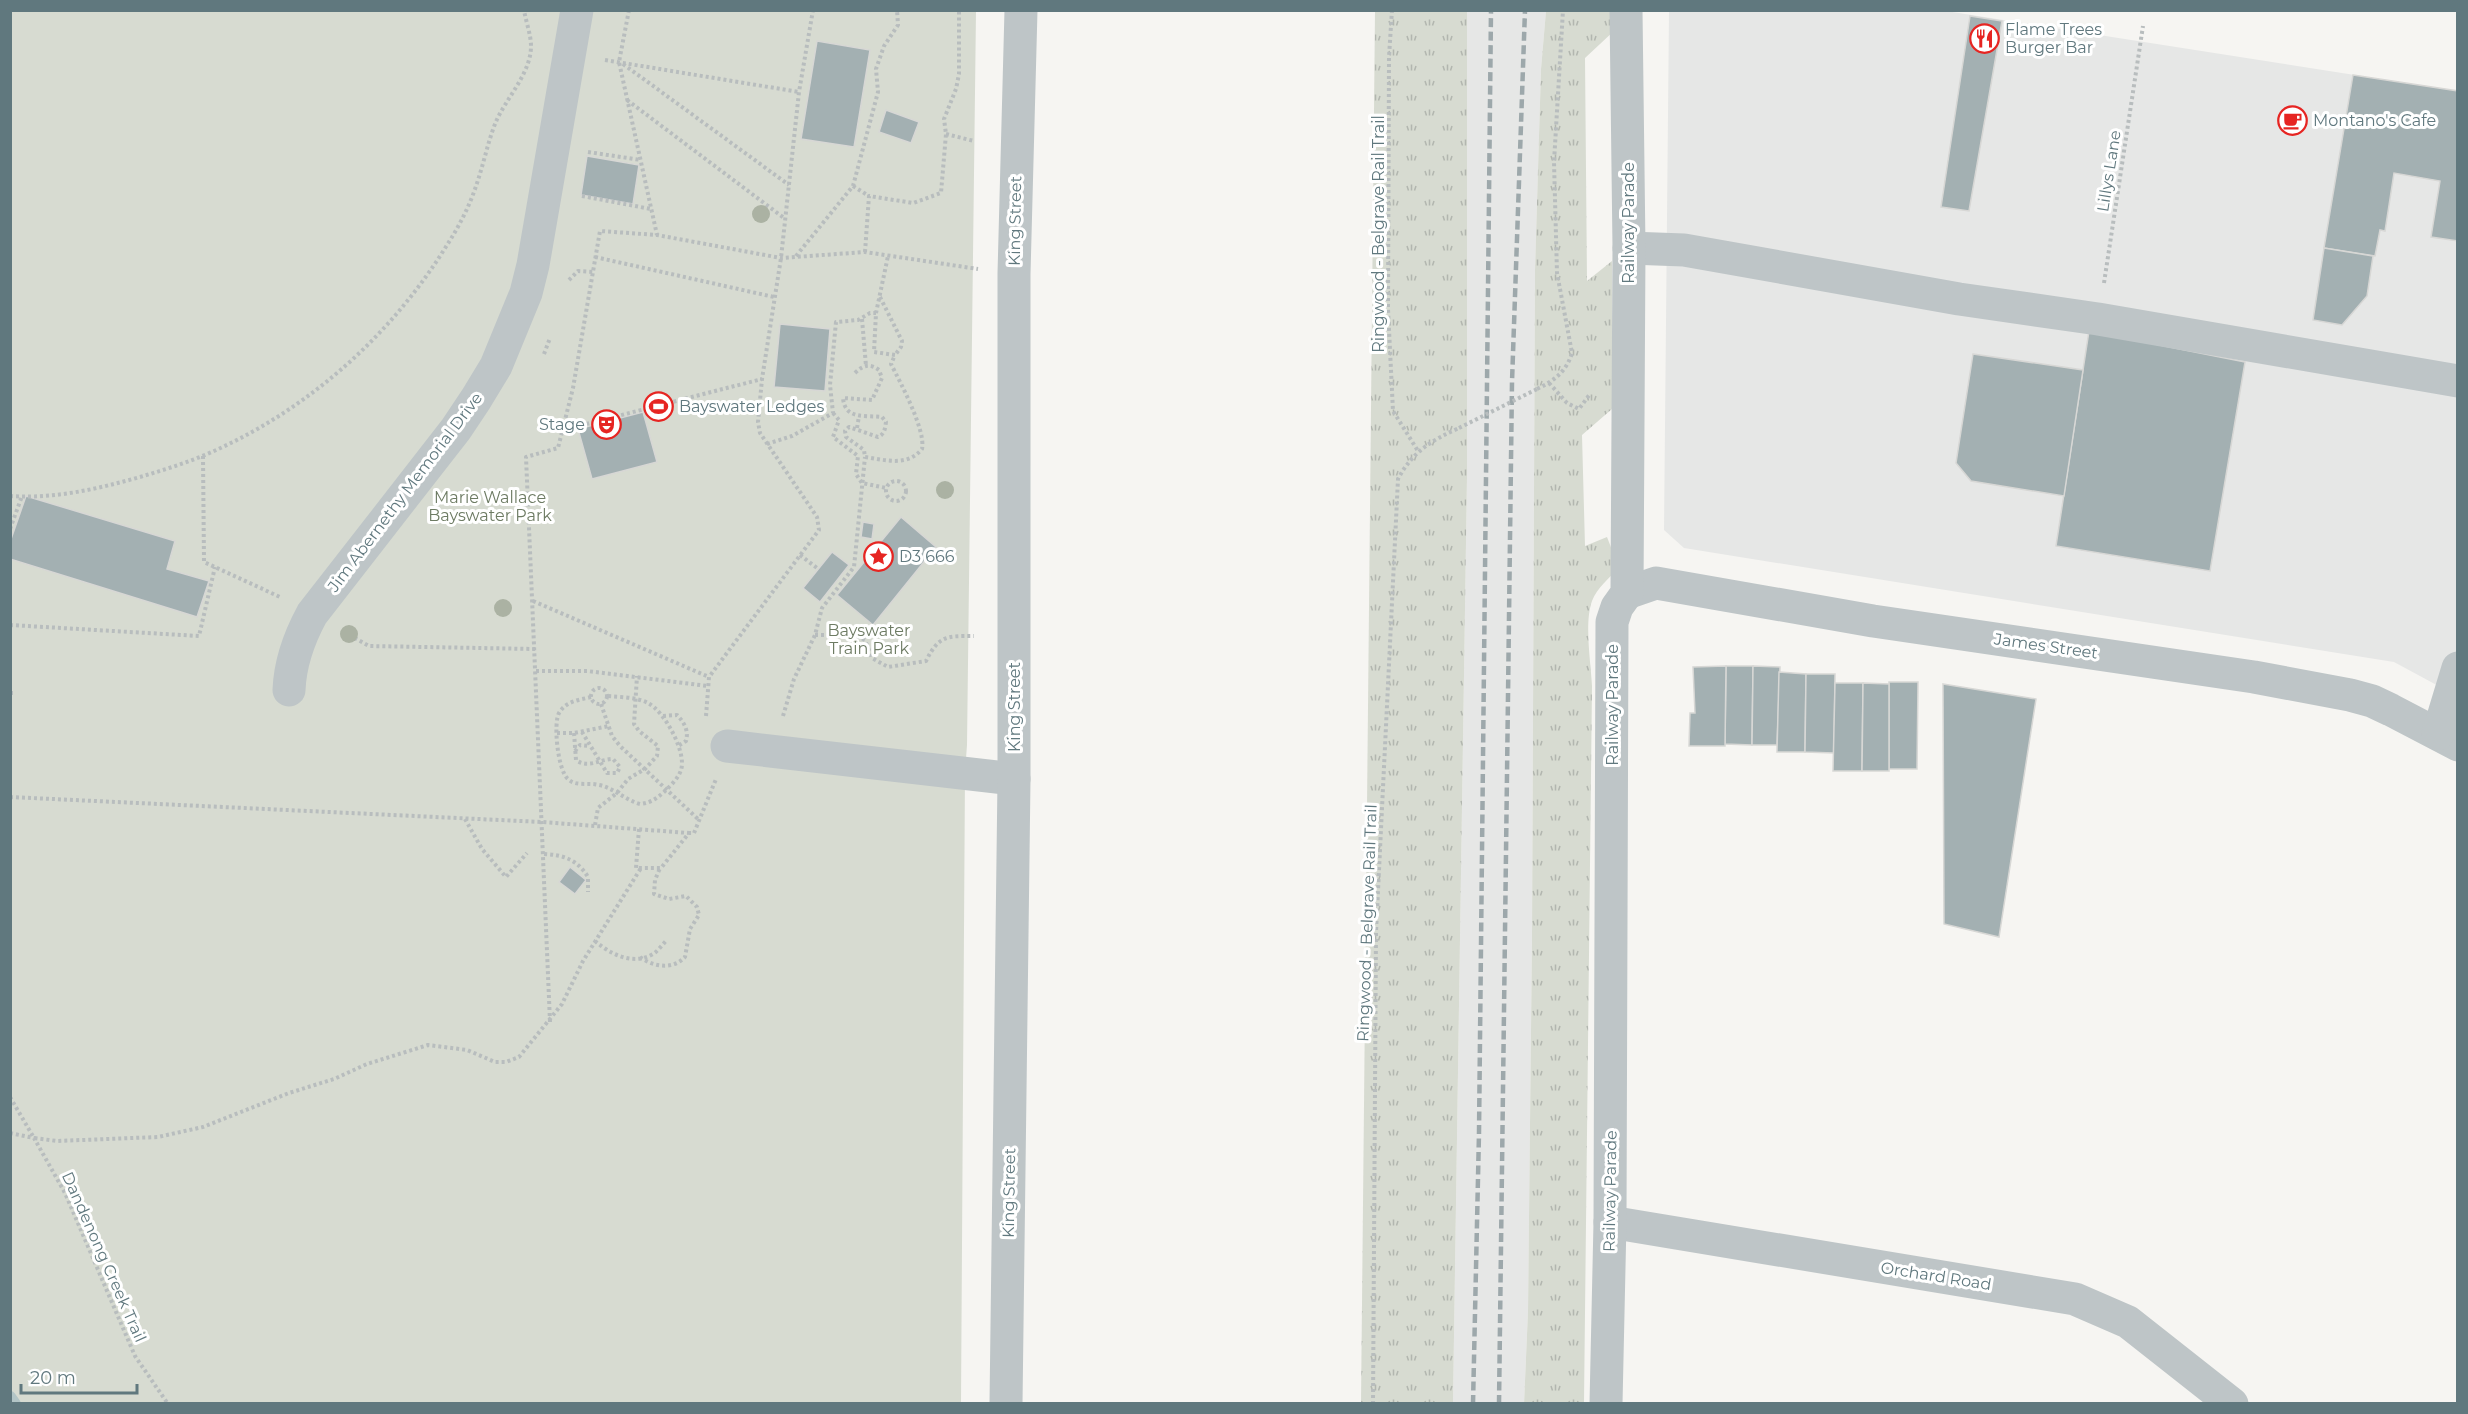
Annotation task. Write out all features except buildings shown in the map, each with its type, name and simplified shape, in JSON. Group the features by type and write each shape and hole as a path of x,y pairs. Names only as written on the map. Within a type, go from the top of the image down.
{"street":[{"name":"Jim Abernethy Memorial Drive","path":"289,690 291,670 303,632 312,614 456,429 496,366 526,293 533,265 577,10"},
{"name":"King Street","path":"1006,1404 1014,779 1014,274 1021,10"},
{"name":"Railway Parade","path":"1606,1404 1610,1222 1612,622 1617,607 1627,593 1629,248 1626,10"},
{"path":"1629,248 1684,250 2457,381"},
{"name":"James Street","path":"1627,593 1656,583 1873,621 2254,677 2372,701 2447,739"},
{"path":"2447,739 2457,668"},
{"path":"727,746 1014,779"},
{"name":"Orchard Road","path":"1610,1222 2075,1299 2128,1322 2232,1404"}],"path":[{"path":"10,496 45,496 89,491 202,457 243,436 289,408 334,376 369,345 400,312 427,275 465,214 495,123 525,69 531,46 524,10"},
{"path":"629,10 620,62 657,235"},
{"path":"706,719 709,677 815,536 819,525 817,517 760,433 758,422 762,379 781,258 799,92 813,10"},
{"path":"796,256 853,186 878,92 876,69 884,46 898,25 897,10"},
{"path":"853,186 869,196 913,203 941,193 946,134 944,119 956,89 959,74 959,10"},
{"name":"Ringwood - Belgrave Rail Trail","path":"1392,10 1389,57 1388,309 1393,411 1418,451"},
{"name":"Ringwood - Belgrave Rail Trail","path":"1373,1404 1376,932 1398,478 1406,464 1418,451 1435,439 1558,378 1569,364 1572,353 1557,273 1554,162 1563,10"},
{"name":"Lillys Lane","path":"2098,319 2143,26"},
{"path":"531,46 799,92"},
{"path":"620,62 789,185"},
{"path":"627,100 785,218"},
{"path":"946,134 974,141"},
{"path":"584,162 586,151 641,160"},
{"path":"581,185 580,196 651,208"},
{"path":"865,252 869,196"},
{"path":"550,1022 526,457 558,448 573,388 600,231 657,235 781,258 865,252 1014,274"},
{"path":"888,256 876,313 874,352 895,355"},
{"path":"595,257 774,297"},
{"path":"865,458 898,461 913,459 922,449 923,443 899,376 891,364 902,341 879,296"},
{"path":"876,313 870,313 862,319 836,322 830,385 833,413 839,420 833,437 858,456 856,474 862,483 886,488"},
{"path":"862,319 866,366"},
{"path":"769,750 780,725 794,679 815,635 822,608 854,567 865,458 864,450 844,433 849,427 878,437 886,427 886,422 882,417 860,416 848,412 843,398 869,400 873,398 882,378 875,366 866,366 855,373"},
{"path":"563,430 762,379"},
{"path":"1549,383 1567,403 1579,409 1593,389"},
{"path":"767,444 792,436 833,413"},
{"path":"857,429 860,416"},
{"path":"892,481 899,481 904,485 906,494 902,499 892,500 887,496 886,488 892,481"},
{"path":"10,529 22,496"},
{"path":"800,555 816,568"},
{"path":"10,625 199,636 215,567"},
{"path":"533,601 709,677"},
{"path":"815,635 855,635 865,640 872,658 888,667 926,661 936,643 950,636 974,636"},
{"path":"536,671 587,671 708,686"},
{"path":"595,825 598,808 617,793 628,779 645,769 657,756 658,746 636,728 637,676"},
{"path":"600,688 607,696 646,702 663,716 678,746 682,762 681,770 667,789 653,801 640,804 596,784 578,784 569,781 561,768 557,733 559,714 568,704 591,697 594,690 600,688"},
{"path":"600,704 606,700 607,696"},
{"path":"591,697 595,703 600,704"},
{"path":"600,704 616,741 699,820"},
{"path":"663,716 677,715 684,724 688,735 686,741 678,746"},
{"path":"557,733 573,734 609,726"},
{"path":"573,734 576,760 583,765 599,761 615,760 620,767 619,771 615,774 607,773 599,761 582,732"},
{"path":"574,753 580,745 586,744 592,748"},
{"path":"10,797 542,822 689,833 661,868 655,880 654,894 669,899 686,896 697,908 699,915 690,929 685,957 672,965 658,965 640,957"},
{"path":"465,819 482,849 506,877 527,853"},
{"path":"639,828 636,868 661,868"},
{"path":"544,854 560,855 577,863 588,876 588,892"},
{"path":"10,1132 57,1141 158,1137 203,1127 290,1093 334,1079 373,1061 428,1046 454,1047 495,1062 506,1062 519,1057 550,1022 562,1004 596,941 641,868"},
{"path":"596,941 614,955 640,957 654,954 666,941"},
{"name":"Dandenong Creek Trail","path":"10,1097 65,1193 135,1356 168,1404"}],"shaded area":[{"path":"1467,11 1546,11 1541,69 1535,270 1532,937 1528,1311 1524,1403 1453,1404 1467,477"},
{"path":"1669,11 1946,11 2457,91 2457,696 2394,662 1684,548 1664,530"}],"green space":[{"name":"Marie Wallace Bayswater Park","path":"10,11 976,11 965,772 961,1403 11,1403"},
{"path":"1375,11 1467,11 1467,477 1453,1403 1361,1403"},
{"path":"1546,11 1613,11 1615,30 1585,58 1587,281 1612,261 1612,409 1582,435 1585,546 1607,537 1619,568 1594,596 1588,620 1592,686 1584,1403 1524,1404 1528,1311 1532,937 1535,270 1541,69"}],"waterway":[{"path":"10,1397 15,1404"}],"railway":[{"path":"1473,1404 1479,1133 1491,10"},
{"path":"1499,1404 1512,382 1525,10"}],"place":[{"name":"Flame Trees Burger Bar","path":"1984,38"},
{"name":"Montano's Cafe","path":"2292,120"},
{"name":"Bayswater Ledges","path":"658,406"},
{"name":"Stage","path":"606,424"},
{"name":"D3 666","path":"878,556"}],"park label":[{"name":"Bayswater Train Park","path":"869,639"}]}
